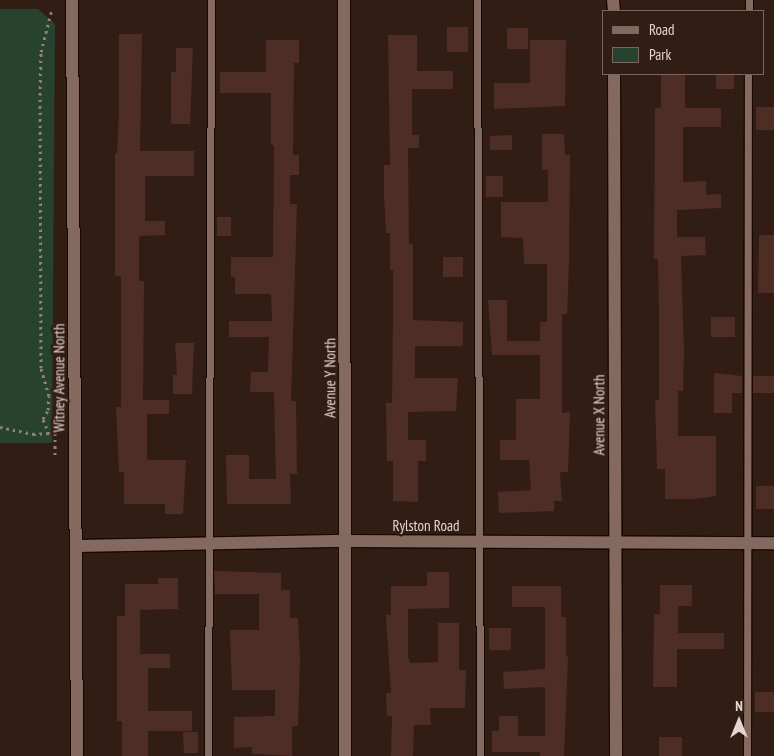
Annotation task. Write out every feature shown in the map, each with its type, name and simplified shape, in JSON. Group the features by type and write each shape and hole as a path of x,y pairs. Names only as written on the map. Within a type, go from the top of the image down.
{"street":[{"name":"Witney Avenue North","path":"72,0 77,756"},
{"name":"Avenue Y North","path":"344,0 345,756"},
{"name":"Avenue X North","path":"614,75 616,756"},
{"name":"Rylston Road","path":"77,546 346,542 774,543"}],"lane":[{"path":"208,756 211,0"},
{"path":"477,0 481,542 480,756"},
{"path":"747,756 749,543 748,75"}],"path":[{"path":"49,434 43,419 48,410 49,396 43,384 40,368 40,95 41,52 52,9"},
{"path":"0,427 33,434 56,433 56,456"}],"green space":[{"path":"0,9 38,9 55,24 52,443 0,443"}],"building":[{"path":"447,27 468,27 468,52 447,52"},
{"path":"507,28 528,28 528,49 507,49"},
{"path":"119,34 142,34 140,151 194,151 194,176 145,176 145,221 165,221 165,235 139,236 139,281 144,281 143,400 169,400 169,414 147,414 147,460 186,460 183,514 165,514 165,504 124,504 124,472 119,472 116,407 121,407 121,276 115,276 115,153 117,153 119,113"},
{"path":"388,35 417,35 417,71 453,71 453,89 412,89 412,135 419,135 419,148 408,148 409,244 413,244 413,320 463,322 463,346 415,346 415,378 458,378 456,411 408,412 408,440 426,440 426,461 418,461 418,502 393,501 393,461 387,461 386,403 392,403 393,320 393,270 390,270 390,233 386,233 384,195 384,165 390,165"},
{"path":"266,40 299,40 299,63 294,63 293,155 299,155 299,175 290,175 290,204 297,204 291,401 296,401 297,474 290,474 291,504 227,504 226,455 249,455 249,479 276,479 274,392 250,392 251,372 268,372 269,337 229,337 229,321 272,321 271,294 235,294 235,277 231,277 231,257 273,257 274,145 271,145 271,93 220,93 220,72 266,72"},
{"path":"530,40 566,40 565,106 494,109 494,83 530,83"},
{"path":"176,48 193,48 190,124 171,124 171,72 176,72"},
{"path":"661,75 685,75 685,108 721,108 721,127 683,127 683,182 706,181 706,195 721,194 721,208 677,210 677,237 705,237 706,255 681,256 684,352 683,391 678,391 678,436 716,436 716,496 694,499 665,499 665,469 657,469 655,400 659,400 659,309 658,259 654,259 655,108 661,108"},
{"path":"716,75 734,75 734,89 716,89"},
{"path":"756,107 774,107 774,130 756,130"},
{"path":"542,134 564,134 565,155 570,155 567,314 562,314 562,413 570,412 568,472 560,472 562,501 554,501 554,511 499,513 498,492 531,490 529,460 500,460 500,440 516,440 516,399 540,399 540,355 492,355 488,300 507,300 507,341 540,341 540,322 547,322 547,264 524,264 523,238 501,237 501,202 548,202 548,170 542,170"},
{"path":"512,135 512,150 490,150 490,136"},
{"path":"486,176 503,176 503,197 486,197"},
{"path":"217,217 231,217 231,236 217,236"},
{"path":"759,235 774,235 774,293 758,293"},
{"path":"443,257 463,257 463,277 443,277"},
{"path":"711,317 735,317 735,337 711,337"},
{"path":"175,343 194,343 192,394 173,394 173,375 177,375"},
{"path":"714,373 742,376 742,393 732,393 732,413 714,413"},
{"path":"753,376 774,376 774,393 753,393"},
{"path":"756,486 774,486 774,509 756,509"},
{"path":"214,571 281,573 281,590 290,590 290,618 298,618 300,658 298,726 292,726 292,756 252,754 252,747 234,748 234,717 275,716 275,690 232,690 230,630 259,630 259,594 215,594"},
{"path":"427,572 449,572 449,608 408,609 408,657 410,663 438,662 438,623 459,623 459,670 466,670 465,708 430,708 431,725 414,725 413,756 391,756 392,716 387,716 386,693 391,693 386,615 391,615 391,586 427,586"},
{"path":"158,578 178,578 178,609 140,610 140,654 170,654 170,668 148,668 148,711 192,711 192,731 148,731 148,756 122,756 122,721 117,721 117,616 125,616 125,584 158,584"},
{"path":"660,585 692,585 692,606 678,606 678,633 724,633 724,649 677,649 677,687 653,687 654,614 660,614"},
{"path":"512,586 561,586 561,617 566,617 566,656 568,656 564,756 540,756 540,752 492,752 492,731 499,731 499,716 518,716 518,736 545,736 545,687 504,689 503,672 545,669 545,607 512,607"},
{"path":"489,628 511,628 511,650 489,650"},
{"path":"755,692 774,692 774,712 755,712"},
{"path":"183,732 198,732 198,753 184,753"},
{"path":"659,737 682,737 682,756 659,756"}]}
